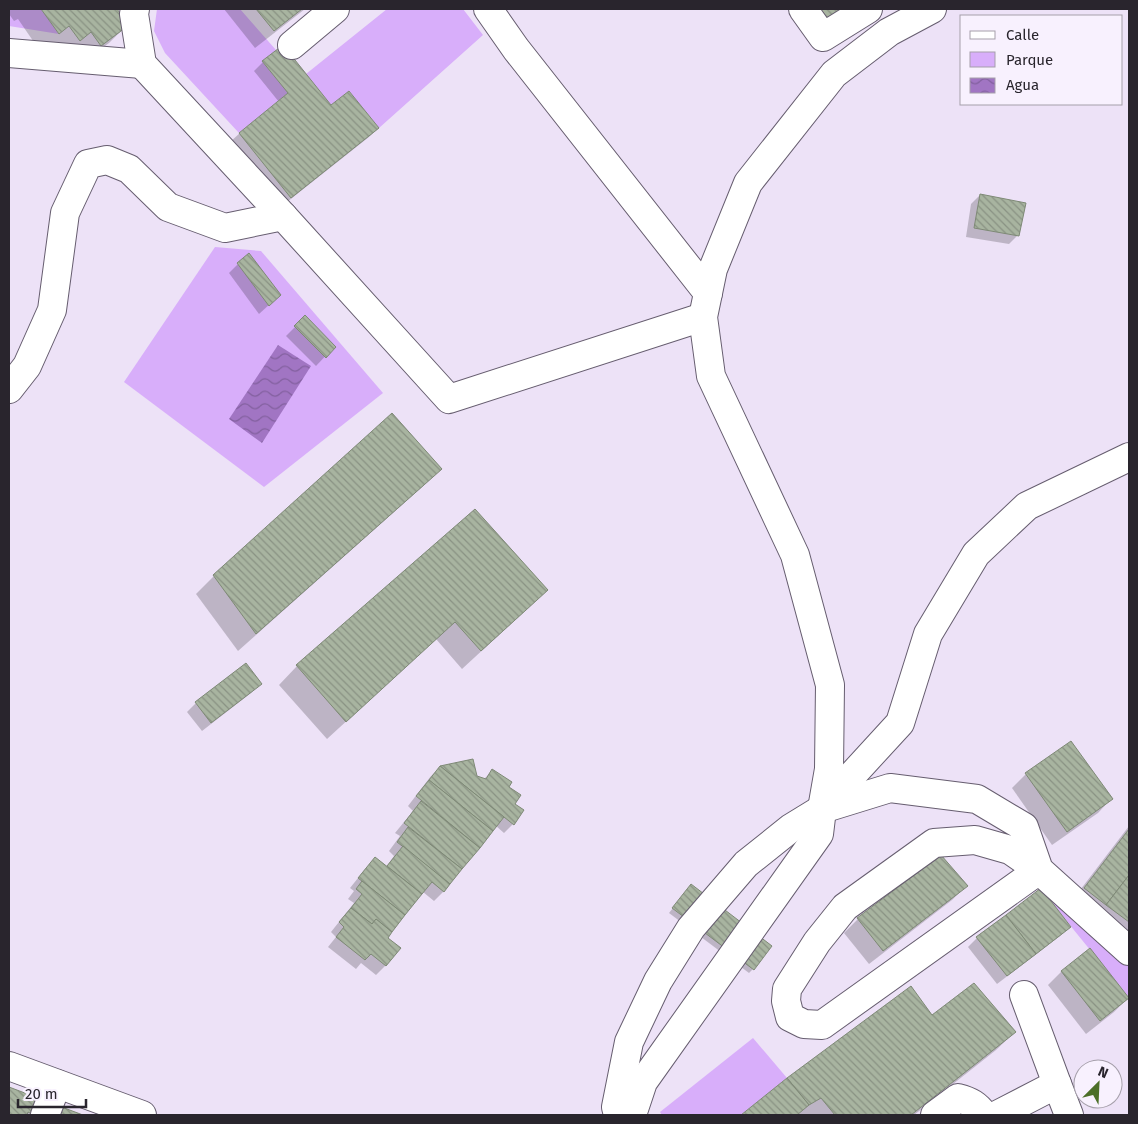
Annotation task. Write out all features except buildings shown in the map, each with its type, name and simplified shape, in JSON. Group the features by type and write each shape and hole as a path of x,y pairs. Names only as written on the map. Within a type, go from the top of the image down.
{"street":[{"path":"135,9 134,14 142,64 449,399 705,305"},
{"path":"292,45 335,9"},
{"path":"488,9 705,305"},
{"path":"803,9 823,37 868,9"},
{"path":"632,1115 643,1082 819,834 829,769 830,685 795,554 711,376 705,305 712,269 748,183 834,74 889,32 932,9"},
{"path":"9,53 142,64"},
{"path":"9,389 28,366 52,310 65,213 88,164 107,160 129,169 168,207 225,228 283,216"},
{"path":"822,809 900,724 928,634 976,554 1026,506 1129,457"},
{"path":"618,1115 616,1107 629,1042 658,981 690,928 746,864 791,828 822,809 890,788 978,799 1024,827 1039,870"},
{"path":"1039,870 822,1025 804,1024 790,1017 786,1001 787,989 817,942 845,906 934,843 975,840 1010,850 1039,870 1129,951"},
{"path":"1024,994 1069,1115"},
{"path":"9,1066 142,1115"},
{"path":"45,1115 57,1084"},
{"path":"996,1115 1057,1084"},
{"path":"935,1115 958,1098 969,1101 980,1108 984,1115"}],"green space":[{"path":"9,9 41,9 59,34 9,26"},
{"path":"157,9 240,9 276,50 263,62 288,93 239,133 165,53 154,31"},
{"path":"387,9 463,9 483,35 379,128 349,91 331,105 306,74"},
{"path":"215,247 261,251 383,393 264,487 124,382"},
{"path":"1044,893 1129,964 1129,998 1065,919"},
{"path":"753,1038 787,1078 741,1115 662,1115 660,1112"}],"water":[{"path":"278,345 311,366 262,443 229,419"}]}
